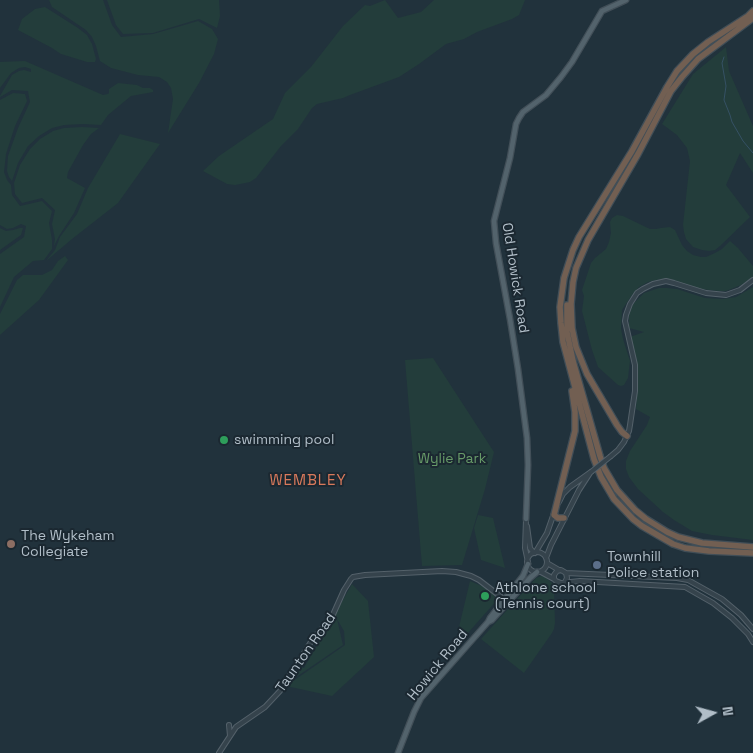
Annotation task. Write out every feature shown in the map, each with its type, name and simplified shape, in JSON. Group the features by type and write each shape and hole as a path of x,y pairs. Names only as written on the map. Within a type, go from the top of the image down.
{"highway":[{"path":"753,11 693,54 667,87 632,151 584,248 571,284 566,319 573,361 600,456 604,468 618,490 635,510 646,519 678,537 702,544 753,547"},
{"path":"564,518 558,518 554,515 575,431 574,400 561,323 561,300 564,278 573,250 579,237 620,184 672,91 682,77 698,59 753,18"},
{"path":"571,284 571,313 574,337 579,355 587,374 617,425 627,436"},
{"path":"566,353 597,467 614,499 642,526 673,544 685,548 709,551 753,553"}],"main road":[{"name":"Old Howick Road","path":"526,519 528,451 494,221 518,118 546,95 561,77 572,62 599,14 605,8 626,0"},
{"name":"Howick Road","path":"398,753 421,698 488,622 492,620 523,576 528,563"},
{"name":"Howick Road","path":"506,602 530,578 539,572"}],"street":[{"path":"753,280 740,290 726,295 706,293 666,281 653,284 637,294 630,304 625,321 635,365 632,411 627,436 621,446 611,456 567,490 560,500 546,533 528,563 532,571 548,574 558,583 580,581 685,588 717,606 739,624 753,642"},
{"path":"539,572 545,568 546,558 564,518 591,472"},
{"name":"Old Howick Road","path":"526,519 530,548 535,553"},
{"name":"Old Howick Road","path":"526,519 528,563"},
{"path":"535,553 541,554 546,558"},
{"path":"547,563 566,573 682,579 722,599 741,615 753,629"},
{"path":"554,579 555,573 559,570"},
{"name":"Taunton Road","path":"219,753 241,723 265,707 280,691 314,637 331,619 348,582 356,576 436,571 463,573 476,578 506,602"},
{"path":"565,582 567,578 566,573"},
{"path":"595,582 596,575"},
{"path":"713,603 716,596"},
{"path":"717,606 722,599"},
{"path":"229,725 230,736"}],"green space":[{"path":"49,0 103,0 112,25 121,37 153,34 198,21 212,29 218,39 214,54 199,83 168,133 173,99 171,88 167,82 159,77 138,75 111,68 100,61 92,37 86,30 52,7"},
{"path":"107,0 219,0 220,16 217,28 199,19 153,33 123,34 116,25"},
{"path":"385,0 398,18 421,12 434,0 525,0 519,15 464,39 446,44 399,77 343,98 317,104 256,178 250,182 235,185 227,184 203,171 219,156 273,119 285,93 311,67 343,26 365,5 370,6"},
{"path":"45,7 87,35 92,44 95,62 87,62 61,54 18,30 22,19 35,9"},
{"path":"726,47 729,71 753,126 753,173 740,153 726,185 750,217 720,246 715,250 709,251 693,247 686,239 683,225 690,161 687,148 677,135 662,124 693,74"},
{"path":"25,61 103,95 108,94 109,89 118,83 150,88 153,92 131,96 108,115 101,125 64,125 52,128 39,136 28,146 18,163 12,181 7,171 8,156 30,102 28,91 12,90 0,96 12,75 24,70 31,72 31,69 19,68 11,73 0,88 0,62"},
{"path":"13,93 25,94 27,101 15,126 6,154 4,172 11,185 12,195 20,206 42,201 52,211 49,223 52,249 44,260 33,261 14,277 0,307 0,254 24,237 26,226 21,224 7,229 0,225 0,100"},
{"path":"82,127 99,128 91,134 83,145 68,172 67,178 85,188 74,213 54,246 55,239 52,224 55,210 42,198 22,203 15,194 14,183 20,165 30,149 40,139 53,131"},
{"path":"120,134 160,144 118,203 46,261 55,250 60,237 77,214 88,188"},
{"path":"617,215 650,229 670,227 675,230 687,251 701,257 715,253 730,241 753,266 752,278 726,291 700,289 667,279 648,282 639,287 622,310 621,329 630,361 628,378 624,385 621,386 598,367 582,311 584,296 582,290 591,263 606,249 611,233 610,222"},
{"path":"0,228 6,231 23,228 21,235 0,250"},
{"path":"65,256 68,260 39,300 0,335 0,314 17,280 23,275 42,275 52,270 58,261"},
{"path":"753,287 753,540 692,531 674,520 638,489 629,477 626,461 650,417 636,409 638,375 630,337 644,332 629,328 629,312 632,305 644,293 659,288 677,289 705,298 723,299 736,297"},
{"name":"Wylie Park","path":"433,358 494,452 462,565 422,566 405,360"},
{"path":"478,515 493,518 505,568 481,560 474,528"},
{"path":"541,576 552,583 554,590 554,629 524,673 481,639 536,578"},
{"path":"470,581 484,587 498,599 467,634 459,627"},
{"path":"352,584 368,601 374,657 332,696 286,686 345,645 344,631 337,619 343,645 289,682 300,667 304,668"}],"waterway":[{"path":"724,57 722,63 726,86 724,100 732,122 743,141 753,153"}],"place":[{"name":"swimming pool","path":"224,440"},
{"name":"The Wykeham Collegiate","path":"11,544"},
{"name":"Townhill Police station","path":"597,565"},
{"name":"Athlone school (Tennis court)","path":"485,596"}],"district":[{"name":"WEMBLEY","path":"308,481"}]}
